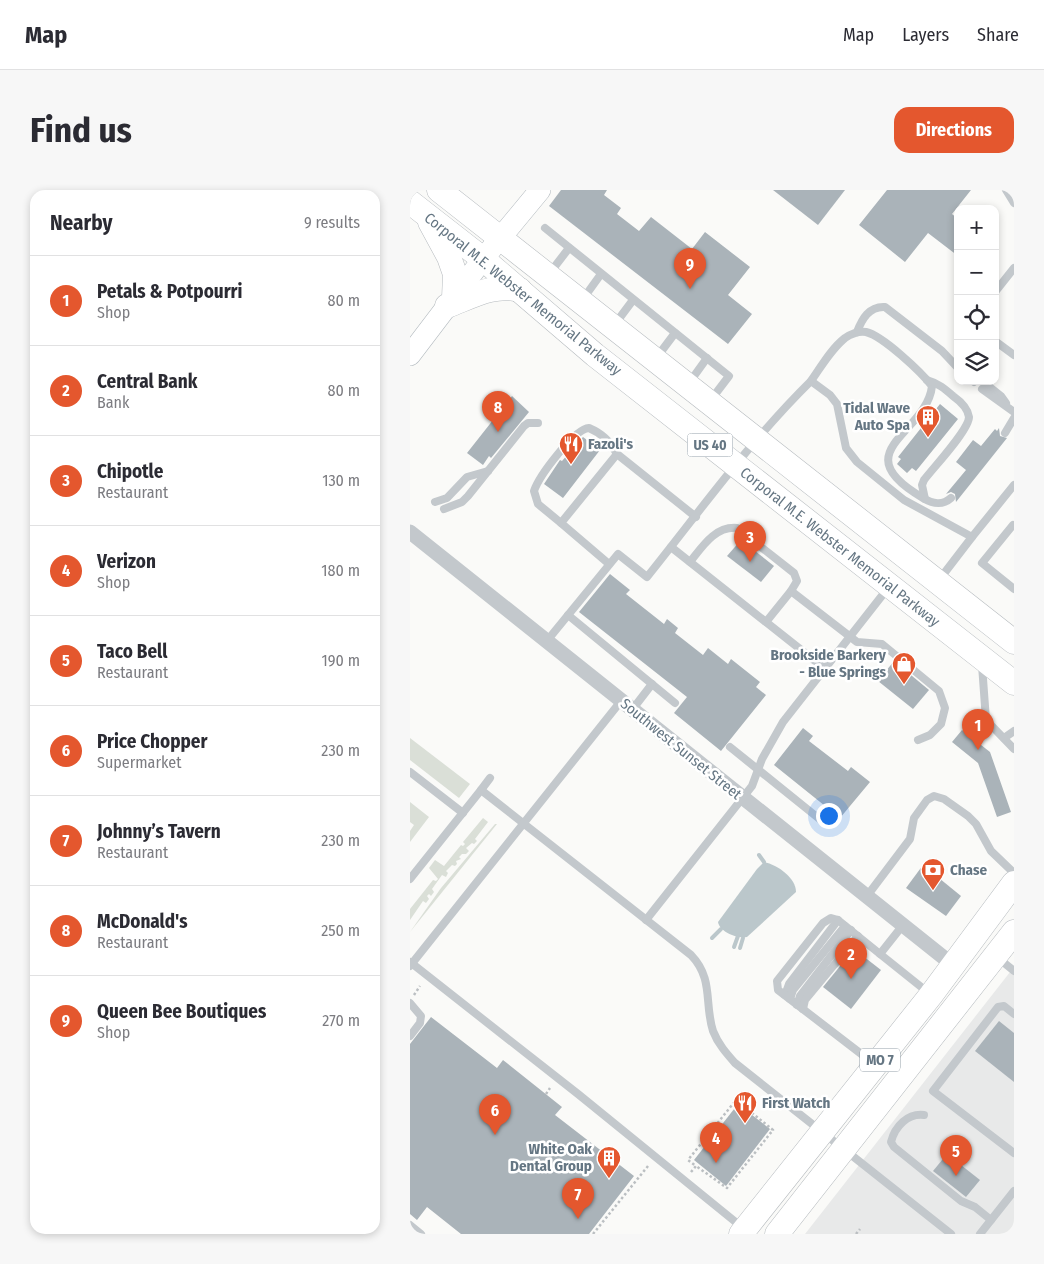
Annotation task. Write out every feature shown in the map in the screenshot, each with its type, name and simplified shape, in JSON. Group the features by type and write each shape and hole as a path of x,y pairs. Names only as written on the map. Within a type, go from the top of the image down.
{"main road":[{"name":"Corporal M.E. Webster Memorial Parkway","path":"439,190 1014,642"},
{"name":"Corporal M.E. Webster Memorial Parkway","path":"418,208 483,259 595,355 1014,684"},
{"path":"418,208 440,238 455,274 450,302 487,290 503,288 520,290"},
{"name":"MO 7","path":"745,1233 931,995 1014,883"},
{"name":"MO 7","path":"777,1234 1014,932"},
{"path":"917,1057 921,1037 956,973 953,965"}],"street":[{"path":"410,355 483,259 540,190"},
{"name":"Southwest Sunset Street","path":"410,532 953,965"}],"lane":[{"path":"1006,190 1014,203"},
{"path":"545,228 729,376 709,402"},
{"path":"548,276 569,248"},
{"path":"999,287 1014,268"},
{"path":"581,302 601,274"},
{"path":"613,326 633,300"},
{"path":"857,332 862,320 871,310 877,306 885,307 954,361"},
{"path":"546,642 618,554 647,577 787,405 811,381 845,338 857,332 868,332 885,343 922,373 932,386 931,397 888,454 892,473 925,498 940,504 951,498"},
{"path":"655,360 675,333"},
{"path":"999,344 1014,356"},
{"path":"687,385 707,358"},
{"path":"925,498 922,486 924,480 964,430 969,416 966,408 956,398 935,382 927,380"},
{"path":"811,381 830,395 837,404 846,448 857,462 904,500 972,538"},
{"path":"984,386 1014,412"},
{"path":"1005,433 1014,418"},
{"path":"444,509 462,502 524,426 528,423 538,423"},
{"path":"609,564 538,504 534,491 540,478 577,432 589,428 612,444 617,454 696,517"},
{"path":"561,523 617,454"},
{"path":"436,502 454,493 467,477 488,471"},
{"path":"938,581 1014,485"},
{"path":"1013,525 982,564 1014,589"},
{"path":"690,562 711,537 732,528 737,528 794,572 797,581 791,592 766,622"},
{"path":"671,547 824,668"},
{"path":"646,920 752,786 758,769 783,722 889,587"},
{"path":"791,592 859,643 873,642 882,644 940,691 945,708 941,724 930,735 918,740"},
{"path":"568,616 675,703"},
{"path":"981,658 986,720 1014,749"},
{"path":"652,684 626,705 523,824 411,964 684,1180 745,1233"},
{"path":"1004,738 1014,731"},
{"path":"730,747 822,821"},
{"path":"410,772 463,813"},
{"path":"410,880 490,778"},
{"path":"481,790 691,956 704,973 714,1032 722,1049 735,1063 951,1234"},
{"path":"867,896 910,839 914,828 914,818 930,797 939,796 968,816 976,824 988,846 1000,862 1014,873"},
{"path":"876,1065 778,990 777,981 823,923 831,918 845,925 931,995"},
{"path":"794,1002 800,996 845,925"},
{"path":"794,1002 789,984 845,925"},
{"path":"880,954 903,925"},
{"path":"794,1002 806,1000 858,936"},
{"path":"996,956 1014,971"},
{"path":"410,1004 421,1016 420,1022 410,1036"},
{"path":"1014,1014 1004,1006 998,1007 933,1091 1014,1153"},
{"path":"924,1115 914,1114 906,1119 892,1136 891,1142 894,1147 961,1202 975,1207 991,1220"},
{"path":"980,1234 1014,1191"},
{"path":"410,1225 421,1234"}],"path":[{"path":"546,1094 550,1088"},
{"path":"736,1100 773,1130 726,1188 696,1166 688,1160 736,1100"},
{"path":"593,1234 648,1166"},
{"path":"684,1180 696,1166"},
{"path":"856,1234 860,1229"}],"shaded area":[{"path":"410,738 470,784 459,798 410,760"},
{"path":"410,802 429,817 410,842 410,831 414,825 410,822"},
{"path":"483,818 488,822 475,839 477,841 466,848 469,851 459,857 461,859 456,861 457,864 455,866 452,865 446,871 448,873 446,877 442,875 432,889 434,892 431,896 429,894 427,896 429,899 426,903 423,901 410,920 410,909 433,880 436,881 438,879 429,868 435,860 444,866 461,845 465,844 463,842"},
{"path":"495,824 497,824 410,932 441,888"},
{"path":"764,862 775,866 790,877 796,892 747,937 739,937 725,932 718,922"},
{"path":"1014,967 1014,1234 805,1234"}],"building":[{"path":"561,190 607,190 604,195 621,208 617,214 639,231 651,217 692,249 705,232 750,267 728,295 752,314 728,344 549,206"},
{"path":"773,190 845,190 818,225"},
{"path":"887,190 971,190 959,205 954,205 952,214 954,216 954,253 928,233 905,262 859,225"},
{"path":"512,396 529,412 483,465 467,453"},
{"name":"Tidal Wave Auto Spa","path":"940,404 958,419 916,471 912,468 907,473 897,464 901,459 898,457"},
{"path":"999,428 1000,436 1007,438 956,502 955,494 951,492 946,494 966,470 956,462 973,440 981,446 995,429 997,431"},
{"name":"Fazoli's","path":"583,437 600,450 563,498 544,484 560,460 562,461"},
{"path":"741,540 774,566 761,582 727,556"},
{"path":"610,574 630,590 626,594 664,624 667,619 678,628 675,633 703,655 708,648 728,664 731,659 760,682 756,687 766,695 721,751 674,713 687,697 579,612"},
{"name":"Brookside Barkery - Blue Springs","path":"894,661 929,690 913,709 878,681"},
{"path":"803,728 813,736 809,741 848,771 851,767 870,782 840,818 774,765"},
{"path":"962,730 990,752 1011,812 997,817 978,763 952,742"},
{"name":"Chase","path":"923,865 961,896 946,916 906,888"},
{"path":"854,949 881,970 851,1009 823,987"},
{"path":"431,1017 497,1068 503,1060 562,1107 555,1115 634,1176 589,1234 461,1234 427,1207 417,1220 410,1214 410,1044"},
{"path":"999,1021 1014,1033 1014,1082 975,1051"},
{"path":"738,1104 770,1129 726,1186 694,1160"},
{"path":"947,1154 980,1180 966,1197 933,1171"}],"waterway":[{"path":"759,855 764,862"},
{"path":"712,938 721,929"},
{"path":"734,947 738,936"},
{"path":"740,948 743,938"}],"place":[{"name":"Queen Bee Boutiques","path":"690,289"},
{"name":"McDonald's","path":"498,432"},
{"name":"Tidal Wave Auto Spa","path":"928,438"},
{"name":"Fazoli's","path":"571,465"},
{"name":"Chipotle","path":"750,562"},
{"name":"Brookside Barkery - Blue Springs","path":"904,685"},
{"name":"Petals & Potpourri","path":"978,750"},
{"name":"Chase","path":"933,891"},
{"name":"Central Bank","path":"851,979"},
{"name":"First Watch","path":"745,1124"},
{"name":"Price Chopper","path":"495,1135"},
{"name":"Verizon","path":"716,1163"},
{"name":"Taco Bell","path":"956,1176"},
{"name":"White Oak Dental Group","path":"609,1179"},
{"name":"Johnny’s Tavern","path":"578,1219"}]}
